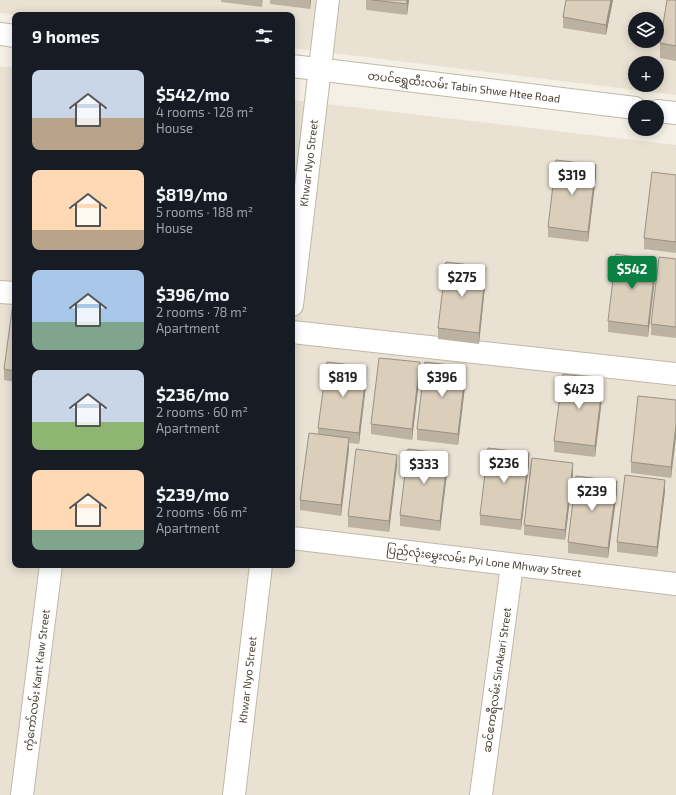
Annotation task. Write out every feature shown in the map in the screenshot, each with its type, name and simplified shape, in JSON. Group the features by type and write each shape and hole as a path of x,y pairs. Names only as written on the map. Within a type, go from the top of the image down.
{"street":[{"name":"Khwar Nyo Street","path":"295,280 328,0"},
{"path":"0,34 12,36"},
{"name":"တပင်ရွှေထီးလမ်း Tabin Shwe Htee Road","path":"295,66 628,107"},
{"path":"664,112 676,113"},
{"path":"0,292 12,293"},
{"path":"295,332 676,374"},
{"name":"ပြည်လုံးမွှေးလမ်း Pyi Lone Mhway Street","path":"295,538 676,584"},
{"name":"ဆင်ဧကရီလမ်း SinAkari Street","path":"481,795 512,565"},
{"name":"ကံ့ကော်လမ်း Kant Kaw Street","path":"22,795 51,568"},
{"name":"Khwar Nyo Street","path":"234,795 262,568"}],"shaded area":[{"path":"0,0 676,0 676,95 651,92 664,92 664,56 628,56 628,89 295,48 295,12 12,12 12,15 0,13"},
{"path":"0,66 12,68 12,568 295,568 295,100 676,145 676,795 0,795"}],"building":[{"path":"372,0 407,0 407,4"},
{"path":"566,0 611,0 606,25 563,17"},
{"path":"667,0 676,0 676,46 664,44 664,18"},
{"path":"556,160 596,165 588,232 548,227"},
{"path":"652,172 676,175 676,242 644,238"},
{"path":"616,254 656,260 648,326 608,321"},
{"path":"659,257 676,259 676,327 651,324"},
{"path":"446,262 486,267 479,333 438,328"},
{"path":"12,310 12,370 4,369"},
{"path":"379,358 420,362 412,429 371,424"},
{"path":"327,362 367,367 359,433 318,428"},
{"path":"425,362 466,367 458,434 417,429"},
{"path":"563,374 603,379 595,446 554,441"},
{"path":"638,396 676,400 676,425 671,467 631,462"},
{"path":"309,433 349,438 341,505 300,500"},
{"path":"488,448 529,453 521,520 480,515"},
{"path":"356,449 397,455 389,521 348,516"},
{"path":"408,449 448,454 440,521 400,515"},
{"path":"532,458 573,463 565,530 524,525"},
{"path":"625,475 665,480 657,547 617,542"},
{"path":"576,476 617,481 608,548 568,542"}]}
